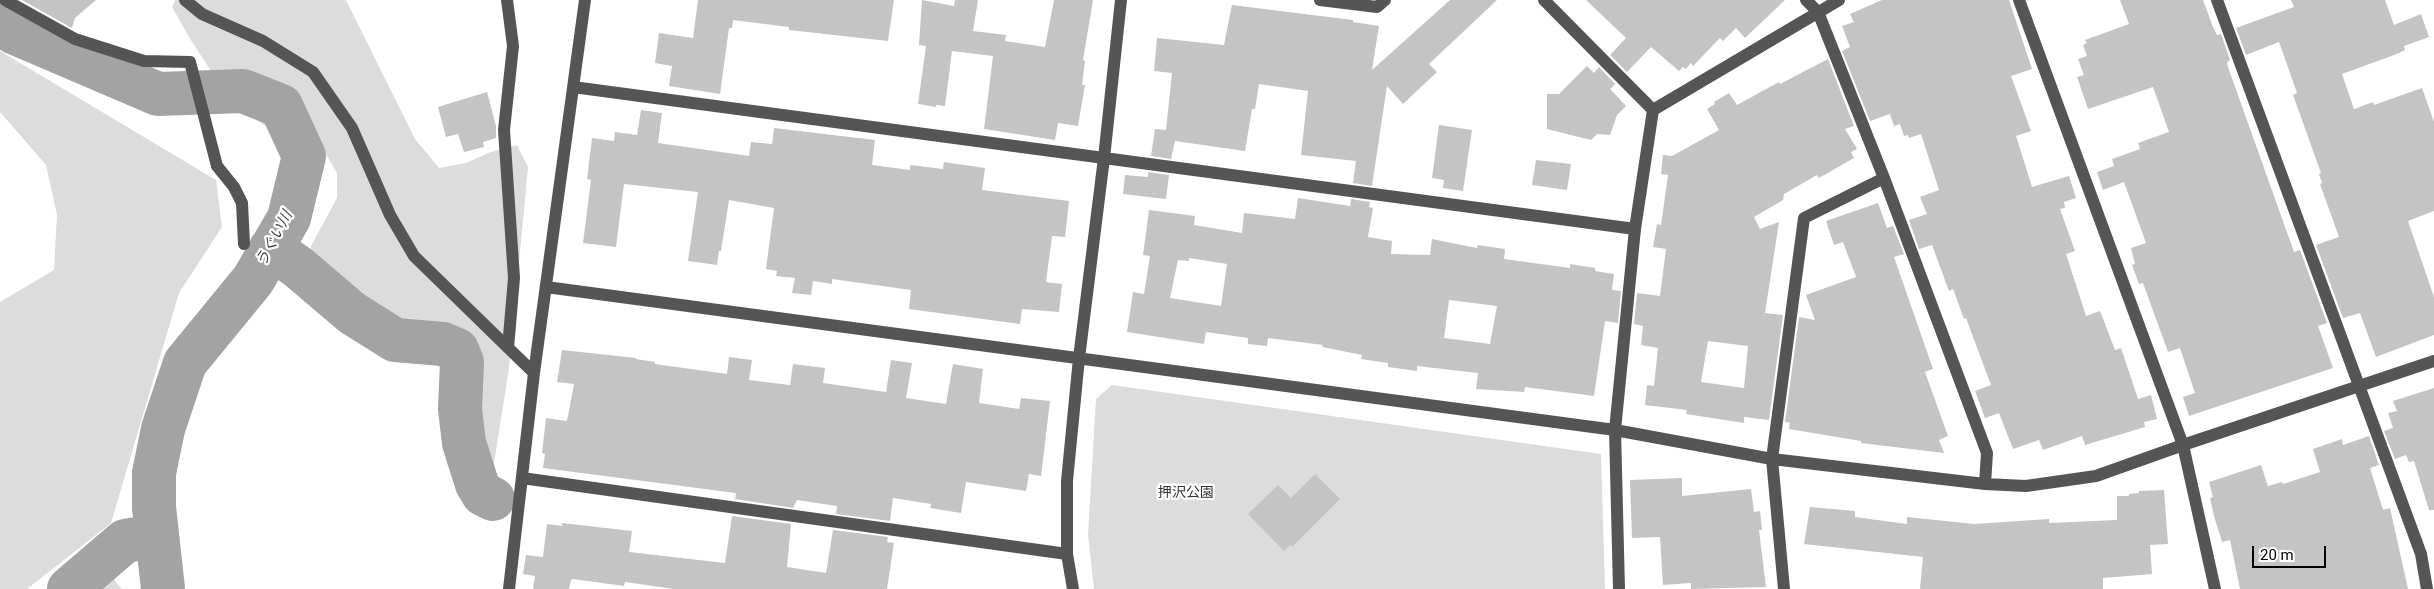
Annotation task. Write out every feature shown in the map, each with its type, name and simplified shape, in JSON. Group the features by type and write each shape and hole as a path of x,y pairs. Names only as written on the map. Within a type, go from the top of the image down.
{"street":[{"path":"185,0 202,14 263,41 313,72 352,128 390,215 414,256 534,373"},
{"path":"507,0 513,46 504,130 514,278 508,348"},
{"path":"508,589 534,373 585,0"},
{"path":"1073,589 1067,554 1067,481 1079,358 1104,158 1121,0"},
{"path":"1320,0 1377,7 1384,0"},
{"path":"1544,0 1653,110"},
{"path":"1806,0 1818,12 1884,178 1987,453 1986,484"},
{"path":"1653,110 1839,0"},
{"path":"2019,0 2183,445 2215,589"},
{"path":"2217,0 2421,554 2427,589"},
{"path":"12,2 75,39 144,61 190,62 217,166 234,187 242,203 244,244"},
{"path":"573,87 1635,230"},
{"path":"1620,589 1615,430 1635,230 1653,110"},
{"path":"1784,589 1772,459 1804,218 1884,178"},
{"path":"546,287 1615,430 1772,459 1986,484 2026,486 2096,476 2434,361"},
{"path":"522,478 1067,554"}],"green space":[{"path":"175,0 346,0 415,139 439,168 466,163 491,152 517,145 528,167 509,368 493,470 478,471 470,464 459,392 447,364 326,285 311,269 311,246 337,198 337,173 324,151 268,128 229,99 172,7"},
{"path":"0,51 216,180 222,227 179,293 111,523 27,589 0,589 0,302 54,270 57,215 46,165 0,112"},
{"name":"押沢公園","path":"1112,385 1601,454 1605,589 1094,589 1088,535 1096,399"},
{"path":"108,573 122,589 85,589"}],"building":[{"path":"22,0 96,0 75,18 72,28"},
{"path":"698,0 894,0 888,41 789,30 789,27 733,20 732,28 729,28 720,94 669,86 672,66 655,63 659,33 693,38"},
{"path":"922,0 954,6 955,0 978,0 973,31 1006,35 1005,41 1045,47 1054,0 1093,0 1083,60 1085,61 1082,85 1085,85 1078,126 1058,123 1055,140 984,129 993,56 952,51 945,106 936,105 936,107 918,104 926,46 919,45"},
{"path":"1450,0 1497,0 1429,64 1437,72 1403,104 1387,86 1372,186 1353,183 1356,161 1301,155 1308,91 1259,84 1255,109 1252,109 1245,151 1175,141 1171,159 1151,156 1155,129 1166,130 1172,73 1154,71 1157,38 1224,45 1232,5 1353,20 1353,22 1379,26 1372,70"},
{"path":"1586,0 1785,0 1745,38 1736,28 1723,41 1720,38 1693,66 1691,63 1686,69 1683,67 1679,71 1651,47 1627,72 1610,55 1626,38"},
{"path":"1882,0 2009,0 2032,69 2011,76 2031,131 2016,136 2032,187 2069,176 2076,198 2064,202 2065,208 2060,209 2075,251 2066,254 2086,316 2100,311 2115,350 2121,348 2138,399 2151,395 2157,419 2144,422 2145,427 2085,445 2082,436 2043,450 2039,440 2013,449 1999,413 1985,418 1975,391 1991,385 1966,318 1964,319 1953,289 1949,291 1932,245 1919,249 1909,220 1927,214 1920,197 1939,190 1921,134 1909,138 1908,135 1904,136 1900,124 1894,126 1890,114 1870,121 1842,51 1850,47 1842,26 1854,22 1850,14"},
{"path":"2120,0 2203,0 2217,35 2221,34 2230,60 2227,62 2228,67 2294,252 2300,250 2327,323 2318,326 2333,368 2189,416 2183,397 2195,393 2180,348 2168,352 2143,283 2139,284 2132,265 2135,264 2131,248 2146,243 2124,182 2103,190 2097,172 2114,166 2112,159 2140,149 2138,143 2169,132 2153,87 2088,109 2077,77 2084,75 2078,59 2087,56 2083,45 2087,43 2085,40 2129,24"},
{"path":"2291,0 2385,0 2394,25 2421,14 2429,37 2404,46 2405,50 2397,54 2342,74 2354,109 2373,102 2374,105 2422,88 2434,122 2434,211 2408,221 2434,297 2434,335 2376,357 2360,313 2343,318 2316,245 2339,237 2320,184 2322,183 2319,174 2321,173 2293,95 2297,93 2279,42 2246,55 2236,28 2294,7"},
{"path":"1828,59 1854,126 1845,129 1857,149 1851,152 1854,158 1819,178 1817,175 1784,194 1783,200 1754,217 1760,229 1779,222 1765,313 1783,315 1769,420 1744,417 1744,423 1686,414 1687,410 1645,405 1647,385 1654,386 1658,348 1641,345 1643,326 1634,324 1637,293 1660,296 1666,249 1653,247 1657,224 1661,225 1668,175 1661,174 1663,155 1672,156 1719,130 1707,109 1715,104 1714,102 1729,93 1737,105 1779,82 1780,84","holes":["1708,341 1748,346 1744,388 1701,382"]},
{"path":"1587,66 1594,73 1599,67 1615,84 1610,89 1626,106 1617,115 1610,135 1597,134 1591,140 1547,129 1547,94 1559,94"},
{"path":"487,92 496,126 496,138 483,142 484,147 464,152 458,134 446,137 438,107"},
{"path":"641,110 662,113 658,143 749,156 751,142 772,144 774,128 875,140 872,165 910,170 910,165 943,169 944,162 985,168 982,190 1069,201 1065,237 1052,236 1046,282 1062,284 1059,312 1022,309 1020,324 909,309 911,290 832,279 832,284 813,281 811,295 792,293 795,278 776,276 777,271 766,269 774,208 729,200 717,265 688,261 698,192 624,184 616,247 583,243 591,180 587,179 592,138 614,141 615,132 637,135"},
{"path":"1439,125 1472,130 1463,191 1443,188 1444,180 1432,178"},
{"path":"1536,160 1571,164 1567,190 1532,185"},
{"path":"1148,172 1169,175 1166,199 1123,194 1125,175 1148,177"},
{"path":"1298,198 1350,206 1351,199 1370,202 1369,207 1373,208 1368,237 1392,241 1391,254 1430,255 1432,239 1477,248 1478,245 1505,249 1504,259 1570,268 1570,264 1595,268 1595,271 1614,274 1612,290 1621,291 1618,323 1605,321 1594,396 1525,387 1524,392 1476,389 1478,373 1417,366 1417,371 1388,367 1388,363 1361,359 1362,355 1322,347 1323,345 1268,338 1267,346 1248,344 1248,338 1206,332 1204,344 1127,332 1133,292 1144,294 1150,256 1143,255 1149,210 1195,216 1194,225 1242,233 1244,213 1295,219","holes":["1189,258 1227,264 1221,306 1170,298 1178,260 1189,261","1449,300 1497,306 1490,344 1444,338"]},
{"path":"1878,203 1887,228 1893,226 1904,254 1894,257 1933,369 1925,372 1948,436 1939,440 1944,453 1861,443 1861,441 1789,429 1790,423 1785,422 1799,317 1815,320 1806,295 1856,277 1843,242 1834,245 1826,221"},
{"path":"562,350 636,358 655,362 655,364 727,374 729,357 752,360 749,380 790,385 793,364 825,368 823,383 886,392 891,360 912,363 906,398 946,404 953,364 983,369 979,403 1019,409 1021,398 1050,401 1041,476 1029,474 1026,491 966,482 961,513 930,508 931,504 893,498 890,521 836,514 837,506 797,500 793,508 735,499 736,493 543,468 545,454 542,453 546,418 567,421 574,384 557,382"},
{"path":"2434,388 2434,510 2429,510 2414,461 2409,462 2406,455 2395,459 2384,431 2393,428 2388,413 2397,411 2393,401"},
{"path":"2369,436 2379,465 2370,468 2383,510 2390,508 2408,589 2240,589 2230,540 2222,542 2214,516 2210,498 2213,497 2209,482 2261,465 2268,486 2282,482 2283,484 2320,472 2313,449 2342,439 2343,445"},
{"path":"1315,474 1340,499 1292,547 1290,545 1284,551 1248,514 1278,485 1291,498"},
{"path":"1682,478 1682,496 1751,489 1754,512 1760,511 1762,530 1759,530 1766,587 1691,589 1691,583 1663,585 1660,537 1632,538 1630,480"},
{"path":"2164,490 2168,544 2150,545 2152,574 2103,578 2103,589 1920,589 1923,557 1804,544 1810,507 1855,511 1855,517 1907,524 1907,517 1974,524 2049,519 2049,523 2117,520 2117,496 2129,496 2129,494 2139,493 2139,491"},
{"path":"732,516 791,524 787,567 826,573 833,530 888,537 887,542 894,543 887,589 674,589 625,582 624,586 573,579 569,589 533,589 535,576 523,574 526,555 543,557 547,524 562,526 562,523 632,531 629,552 725,563"}],"waterway":[{"name":"うぐい川","path":"0,20 13,32 158,94 243,91 281,106 304,156 289,218 253,280 185,363 163,429 154,473 154,507 163,589"},
{"path":"271,248 298,267 352,313 395,340 443,344 457,350 462,362 460,409 464,443 477,484 483,494 493,499"},
{"path":"69,589 125,541 155,536"}]}
